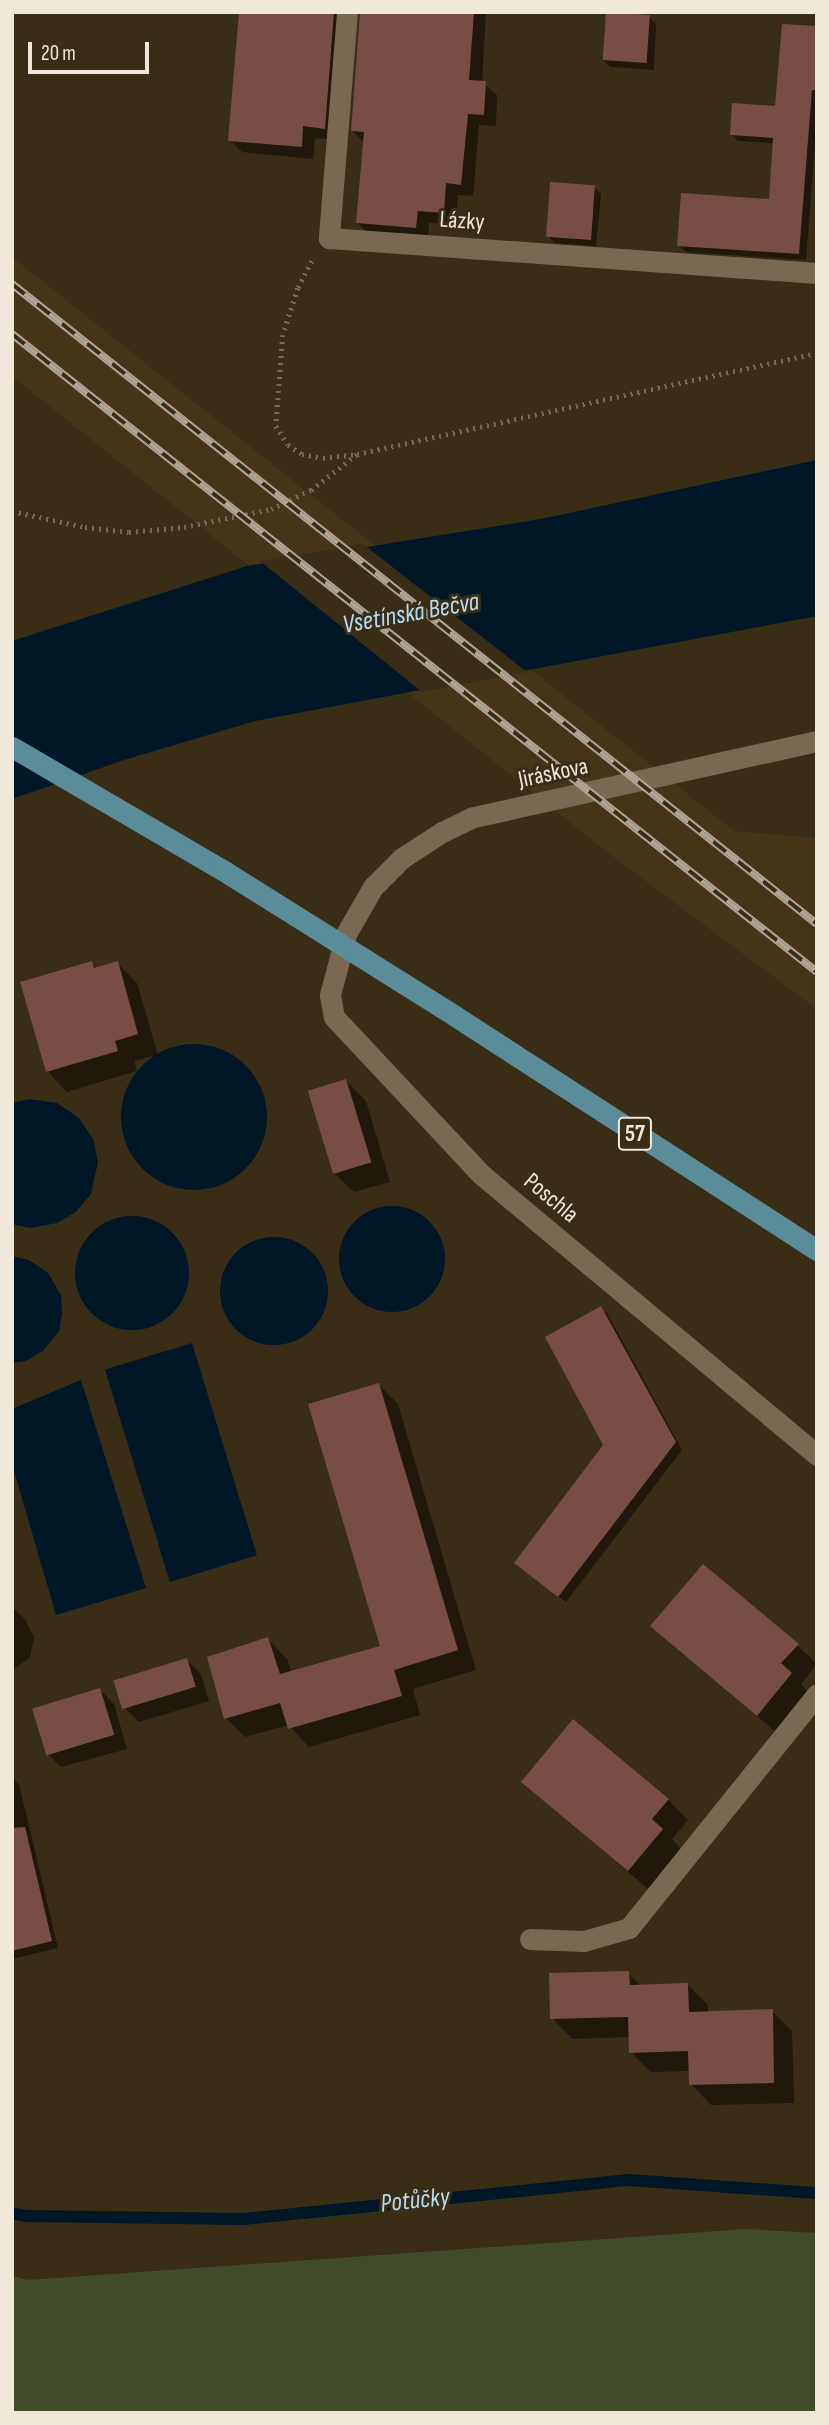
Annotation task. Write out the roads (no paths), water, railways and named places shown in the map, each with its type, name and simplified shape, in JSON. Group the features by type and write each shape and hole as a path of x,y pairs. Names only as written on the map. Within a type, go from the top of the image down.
{"main road":[{"name":"57","path":"12,747 221,869 455,1016 817,1250"}],"street":[{"name":"Lázky","path":"347,12 329,238 817,273"},
{"name":"Jiráskova","path":"346,934 373,887 402,858 471,818 817,741"},
{"name":"Poschla","path":"346,934 330,995 334,1017 482,1175 817,1455"},
{"path":"530,1938 584,1941 629,1928 817,1694"}],"water":[{"name":"Vsetínská Bečva","path":"817,460 817,616 255,721 124,760 12,799 12,641 247,566 541,519"},
{"path":"194,1044 222,1049 246,1065 262,1089 267,1117 262,1145 246,1169 222,1185 194,1190 166,1185 142,1169 126,1145 121,1117 126,1089 142,1065 166,1049"},
{"path":"29,1099 57,1103 79,1118 93,1139 98,1162 91,1194 76,1212 57,1223 30,1228 12,1224 12,1103"},
{"path":"392,1206 412,1210 429,1222 441,1239 445,1259 441,1279 429,1296 412,1308 392,1312 372,1308 355,1296 343,1279 339,1259 343,1239 355,1222 372,1210"},
{"path":"132,1216 154,1221 172,1233 184,1251 189,1273 184,1295 172,1313 154,1325 132,1330 110,1325 92,1313 80,1295 75,1273 80,1251 92,1233 110,1221"},
{"path":"274,1237 295,1241 312,1253 324,1270 328,1291 324,1312 312,1329 295,1341 274,1345 253,1341 236,1329 224,1312 220,1291 224,1270 236,1253 253,1241"},
{"path":"12,1256 29,1260 48,1273 61,1295 62,1314 59,1331 43,1351 26,1361 12,1363"},
{"path":"192,1343 257,1555 170,1582 105,1370"},
{"path":"81,1380 146,1588 56,1615 12,1464 12,1409"}],"waterway":[{"name":"Potůčky","path":"12,2213 25,2216 244,2219 629,2180 817,2193"}],"railway":[{"path":"12,284 817,924"},
{"path":"12,334 817,972"}]}
